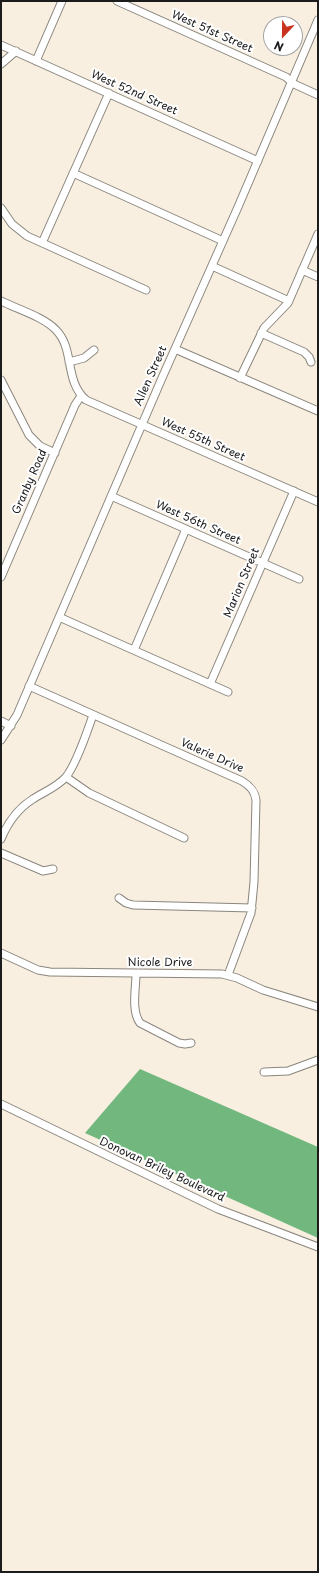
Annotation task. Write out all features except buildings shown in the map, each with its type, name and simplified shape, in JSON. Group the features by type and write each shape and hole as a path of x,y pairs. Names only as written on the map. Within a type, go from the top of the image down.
{"street":[{"path":"36,60 62,1"},
{"name":"West 51st Street","path":"117,1 286,77 292,82 318,95"},
{"name":"Allen Street","path":"1,740 11,726 29,686 318,20"},
{"name":"West 52nd Street","path":"1,45 258,161"},
{"path":"1,64 16,51"},
{"path":"42,243 109,93"},
{"path":"73,173 223,241"},
{"path":"1,208 12,224 21,232 146,290"},
{"path":"240,378 261,333 267,324 286,306 289,301 318,234"},
{"path":"212,266 289,301"},
{"path":"302,270 318,277"},
{"path":"1,302 42,320 56,329 64,344 73,382 81,396"},
{"path":"261,333 304,352 309,357 311,362"},
{"path":"175,349 318,411"},
{"path":"69,362 84,358 94,350"},
{"path":"1,380 29,436 40,446 54,453"},
{"name":"West 55th Street","path":"81,396 99,407 318,502"},
{"name":"Granby Road","path":"1,577 4,562 75,405 81,396"},
{"name":"Marion Street","path":"210,684 294,491"},
{"name":"West 56th Street","path":"111,496 299,579"},
{"path":"134,650 186,529"},
{"path":"59,617 228,692"},
{"name":"Valerie Drive","path":"29,686 237,779 251,787 255,793 256,800 252,908 248,923 228,975"},
{"path":"1,839 8,823 20,809 66,777 93,715"},
{"path":"1,721 11,726"},
{"path":"66,777 89,793 184,838"},
{"path":"1,853 41,870 46,871 53,869"},
{"path":"119,898 126,903 133,904 230,906 252,908"},
{"name":"Nicole Drive","path":"1,953 25,965 44,972 228,975 263,990 318,1006"},
{"path":"136,974 136,1017 140,1023 179,1043 190,1043"},
{"path":"264,1072 288,1071 318,1060"},
{"name":"Donovan Briley Boulevard","path":"1,1104 218,1209 318,1247"}],"green space":[{"path":"140,1069 318,1147 318,1238 85,1133"}]}
